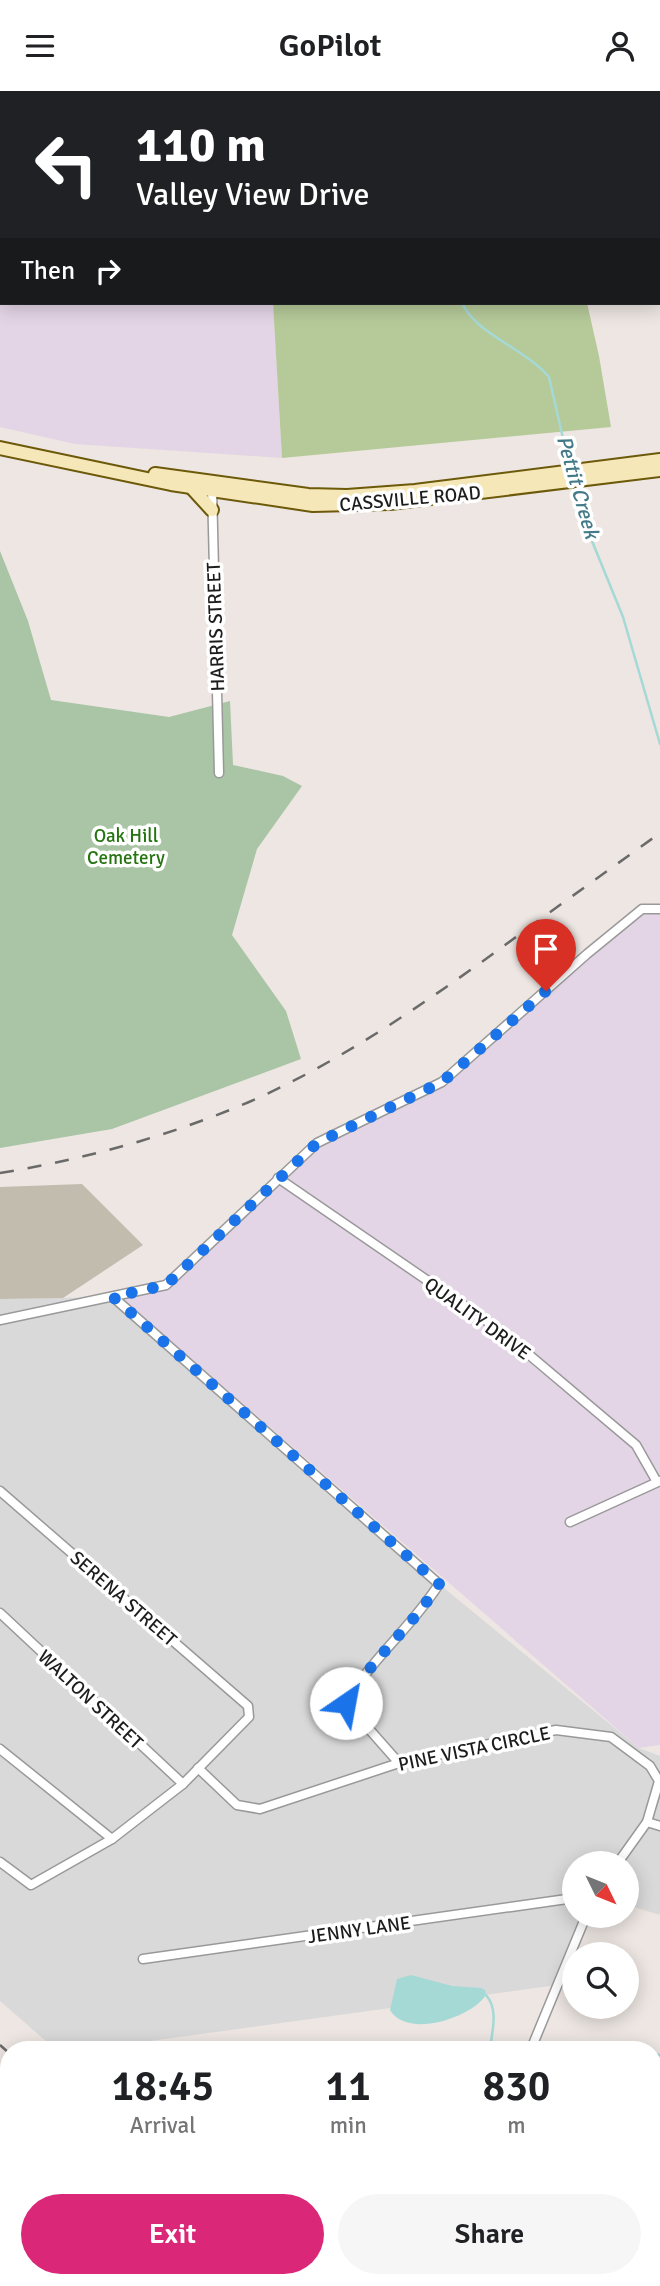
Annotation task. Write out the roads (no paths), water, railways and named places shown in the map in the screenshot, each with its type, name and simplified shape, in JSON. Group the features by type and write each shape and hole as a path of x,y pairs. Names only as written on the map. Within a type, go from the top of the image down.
{"main road":[{"name":"CASSVILLE ROAD","path":"0,449 191,487 213,486"},
{"name":"CASSVILLE ROAD","path":"119,472 172,475 291,503 341,506 390,503 540,480 651,467 660,460"},
{"path":"191,487 212,510"}],"street":[{"name":"HARRIS STREET","path":"213,486 219,773"},
{"path":"0,1320 166,1285 317,1143 442,1082 642,909 660,909"},
{"name":"QUALITY DRIVE","path":"278,1178 501,1331 636,1445 658,1481"},
{"path":"113,1297 439,1584 424,1608 359,1680 346,1703 399,1763"},
{"path":"570,1522 658,1481"},
{"name":"SERENA STREET","path":"0,1491 248,1706 249,1717 198,1768"},
{"name":"WALTON STREET","path":"0,1613 183,1784"},
{"name":"PINE VISTA CIRCLE","path":"198,1768 237,1805 260,1809 399,1763 556,1730 611,1737 650,1766 659,1781 647,1822 626,1851"},
{"path":"0,1749 112,1839"},
{"path":"0,1862 32,1885 112,1839 183,1784 198,1768"},
{"path":"647,1822 660,1826"},
{"name":"JENNY LANE","path":"143,1959 562,1900"},
{"path":"534,2041 581,1929"}],"water":[{"path":"411,1975 452,1986 481,1988 486,1995 467,2011 454,2017 439,2022 410,2023 398,2019 390,2010 397,1979"}],"waterway":[{"name":"Pettit Creek","path":"463,305 479,324 528,358 549,377 570,469"},
{"name":"Pettit Creek","path":"574,485 583,519 623,617 660,744"},
{"path":"486,1995 494,2014 491,2041"}],"railway":[{"path":"0,1173 64,1161 158,1136 282,1087 346,1052 408,1013 660,833"}],"park label":[{"name":"Oak Hill Cemetery","path":"126,846"}]}
